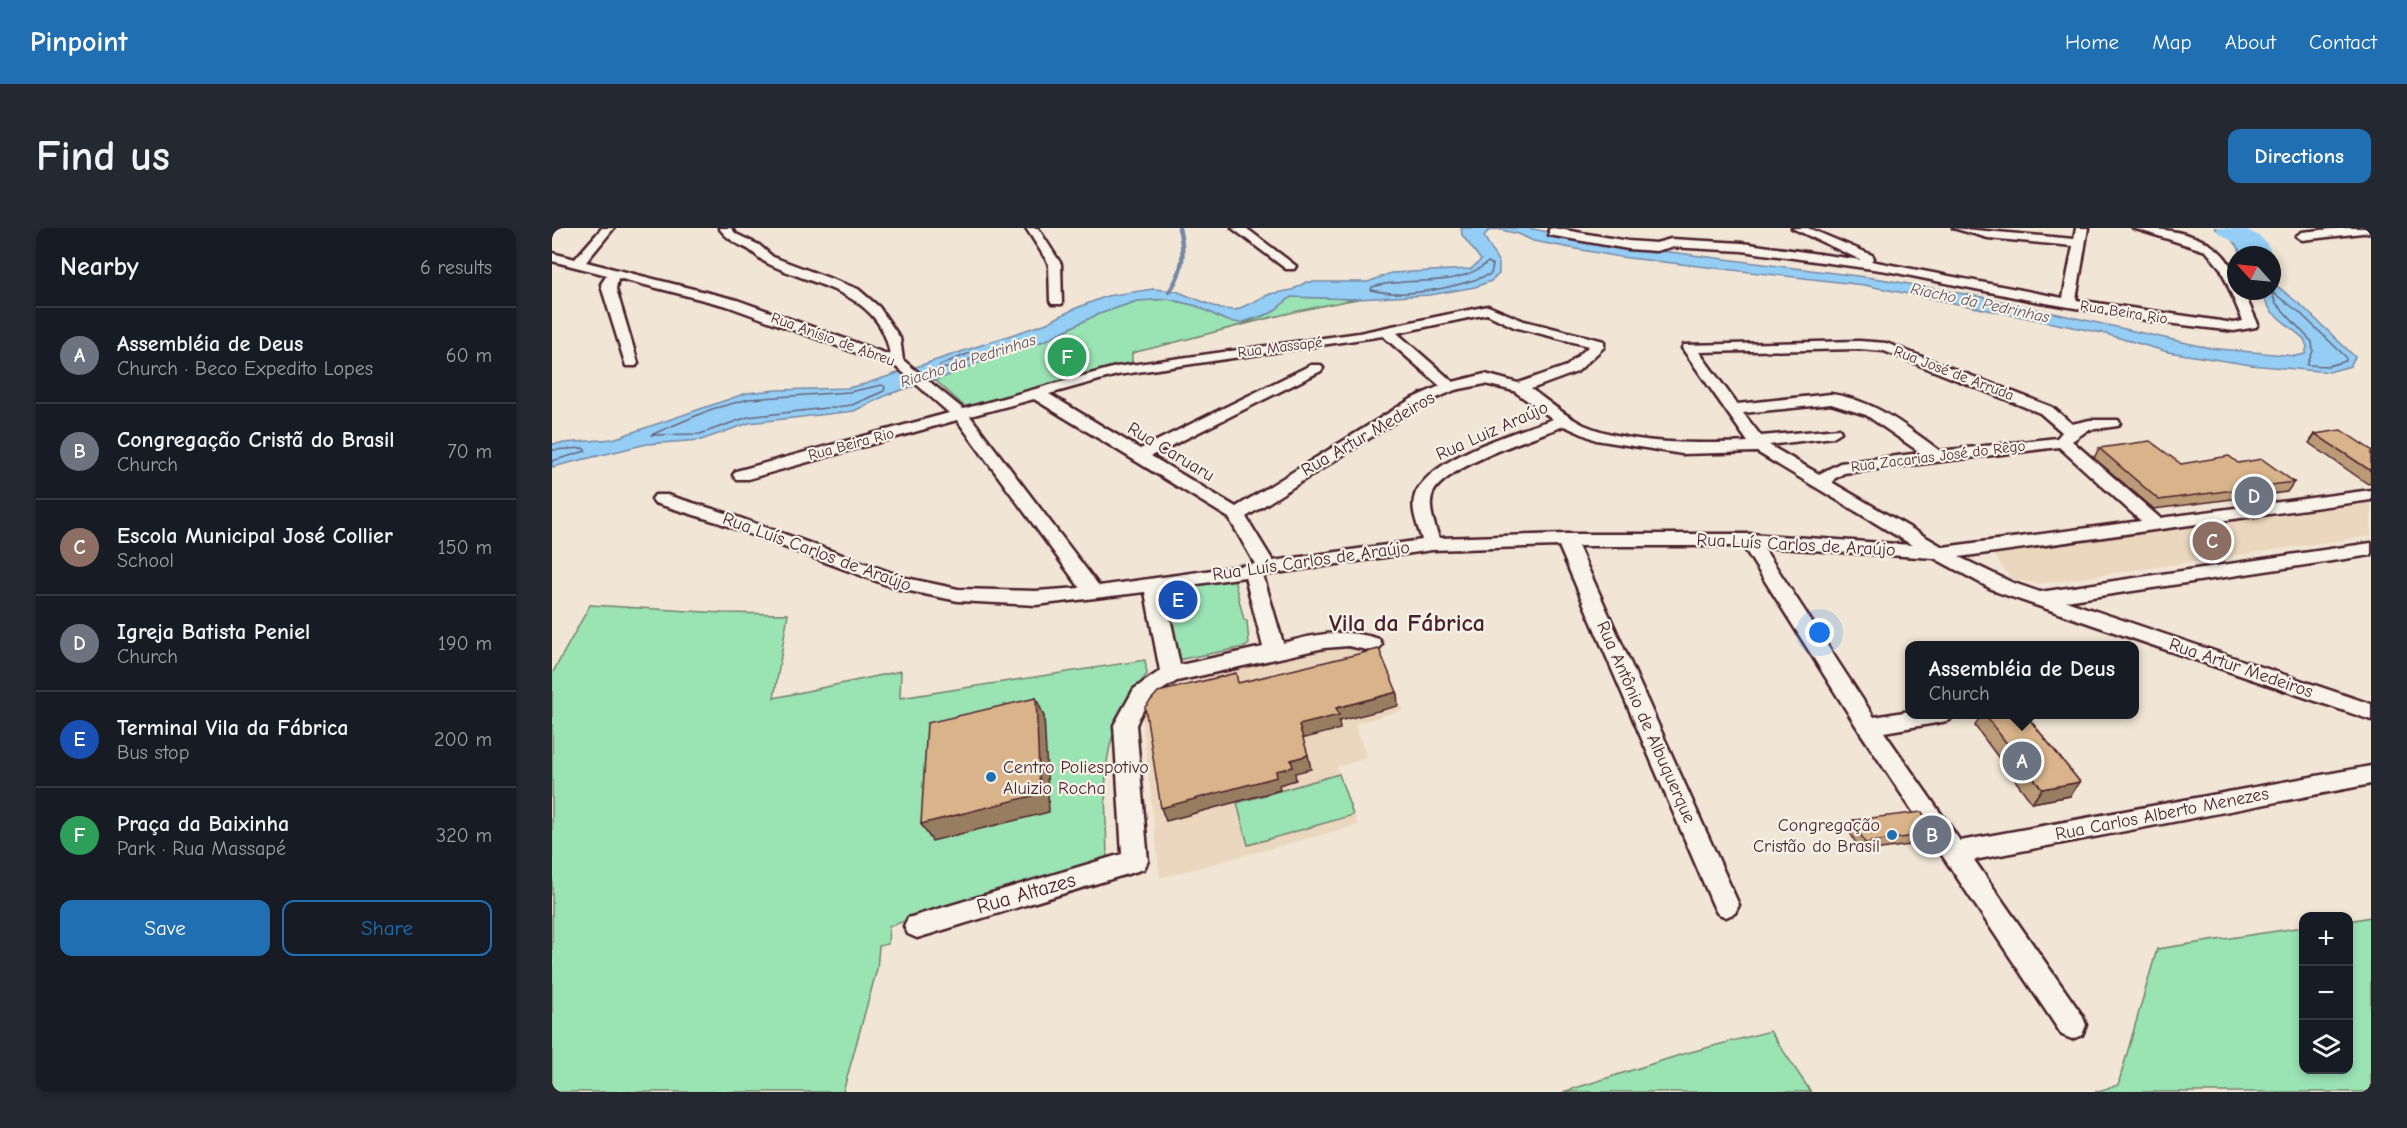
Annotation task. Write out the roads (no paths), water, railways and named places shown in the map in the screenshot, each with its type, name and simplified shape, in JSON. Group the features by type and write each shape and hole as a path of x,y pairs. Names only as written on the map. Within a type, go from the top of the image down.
{"street":[{"path":"577,264 608,228"},
{"path":"725,228 732,237 755,248 774,262 853,292 874,310 893,338 900,363"},
{"path":"1032,228 1055,264 1057,301"},
{"path":"1239,228 1290,266"},
{"path":"1798,228 1887,267"},
{"path":"1959,228 1996,235 2079,243"},
{"path":"2069,303 2082,228"},
{"name":"Rua Beira Rio","path":"1553,232 1628,245 1656,247 1671,243 1729,245 1887,267 2069,303 2234,327 2251,324 2227,268 2210,248 2188,239 2139,228"},
{"path":"2302,236 2371,228"},
{"name":"Rua Anísio de Abreu","path":"552,257 613,275 732,303 900,363 960,414 1094,593"},
{"path":"613,275 608,284 609,289 631,363"},
{"name":"Rua Massapé","path":"960,414 1034,392 1153,364 1388,333 1488,310 1520,324 1599,345 1572,369 1519,388"},
{"path":"1388,333 1450,387"},
{"name":"Rua José de Arruda","path":"1734,409 1689,348 1859,345 1886,347 2046,410 2066,436 2157,525"},
{"path":"1139,456 1316,368"},
{"name":"Rua Artur Medeiros","path":"1236,515 1396,414 1450,387 1485,379 1519,388 1564,420 1596,435 1645,445 1682,449 1758,445 1822,486 1942,553 1971,572 2038,599 2366,714"},
{"name":"Rua Caruaru","path":"1034,392 1236,515 1259,568 1275,652"},
{"path":"1833,432 1758,445 1734,409 1831,399 1844,401 1888,422 1934,455"},
{"name":"Rua Beira Rio","path":"742,475 960,414"},
{"name":"Rua Luiz Araújo","path":"1432,544 1423,503 1428,484 1436,476 1462,462 1564,420"},
{"name":"Rua Zacarias José do Rêgo","path":"1822,486 1826,476 1840,468 2066,436 2079,426 2112,423"},
{"name":"Rua Luís Carlos de Araújo","path":"661,499 733,522 859,570 931,591 999,598 1094,593 1432,544 1566,540 1749,540 1942,553 2371,495"},
{"name":"Rua Antônio de Albuquerque","path":"1566,540 1726,905"},
{"path":"1749,540 1868,726 2072,1025"},
{"path":"2038,599 2371,549"},
{"path":"1153,585 1171,675 1331,639 1358,638 1372,644"},
{"name":"Rua Altazes","path":"917,926 1135,861 1125,725 1131,708 1143,692 1171,675"},
{"path":"1868,726 1911,719"},
{"name":"Rua Carlos Alberto Menezes","path":"1953,853 2371,774"}],"water":[{"path":"1461,228 1528,228 1615,245 1881,279 1987,298 2209,348 2295,356 2305,354 2307,347 2304,339 2272,312 2264,300 2281,300 2281,289 2355,357 2350,366 2329,372 2251,365 2168,352 2102,333 1864,285 1620,257 1533,241 1519,234 1497,229 1488,231 1484,236 1499,263 1499,274 1491,281 1475,287 1430,295 1358,299 1291,297 1271,313 1240,323 1225,320 1197,306 1168,299 1137,301 1096,315 1044,341 889,394 854,411 749,423 701,440 647,444 552,467 552,444 613,439 747,393 847,388 865,384 1047,323 1107,296 1153,289 1176,291 1221,309 1236,310 1270,294 1292,290 1306,282 1368,282 1391,273 1471,269 1481,260 1462,235"},
{"path":"2214,228 2241,235 2255,246 2237,246"}],"waterway":[{"path":"1169,292 1178,277 1182,261 1179,228"},
{"name":"Riacho da Pedrinhas","path":"2227,228 2257,246"}],"place":[{"name":"Praça da Baixinha","path":"1067,357"},
{"name":"Igreja Batista Peniel","path":"2254,496"},
{"name":"Escola Municipal José Collier","path":"2212,541"},
{"name":"Terminal Vila da Fábrica","path":"1178,600"},
{"name":"Assembléia de Deus","path":"2022,761"},
{"name":"Centro Poliespotivo Aluizio Rocha","path":"991,777"},
{"name":"Congregação Cristão do Brasil","path":"1892,835"},
{"name":"Congregação Cristã do Brasil","path":"1932,835"}],"district":[{"name":"Vila da Fábrica","path":"1407,623"}]}
